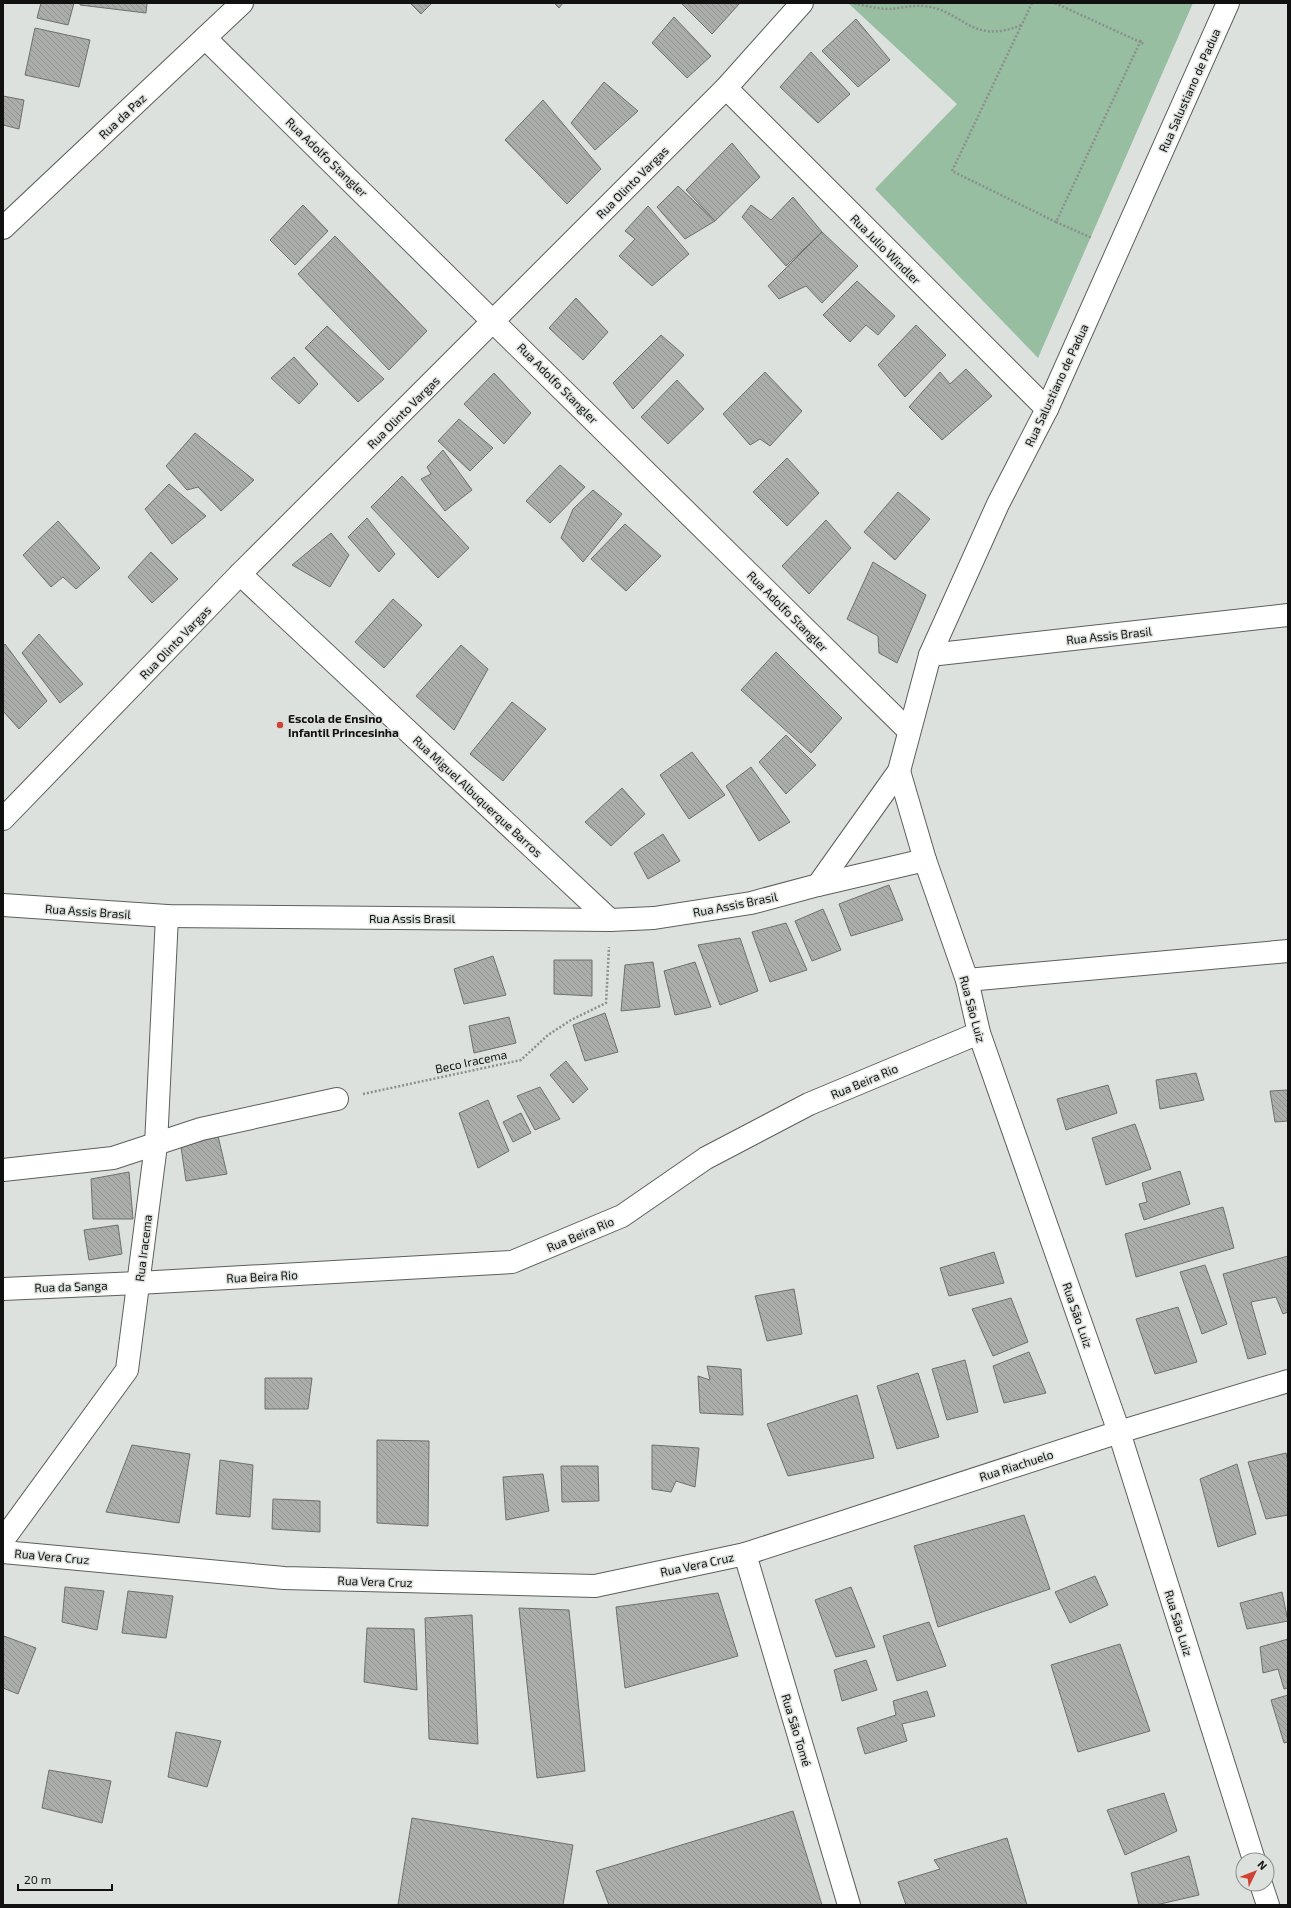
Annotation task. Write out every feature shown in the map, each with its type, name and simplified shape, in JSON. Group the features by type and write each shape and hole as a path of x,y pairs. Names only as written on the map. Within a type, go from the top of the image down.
{"street":[{"name":"Rua da Paz","path":"8,218 242,3"},
{"name":"Rua Olinto Vargas","path":"3,819 240,574 726,88 802,3"},
{"name":"Rua Salustiano de Padua","path":"899,771 930,655 998,504 1046,409 1228,3"},
{"name":"Rua Adolfo Stangler","path":"205,38 910,731"},
{"name":"Rua Julio Windler","path":"726,88 1046,409"},
{"name":"Rua Miguel Albuquerque Barros","path":"240,574 610,920"},
{"name":"Rua Assis Brasil","path":"930,655 1288,615"},
{"name":"Rua São Luiz","path":"899,771 925,860 967,980 979,1033 1119,1432 1251,1852"},
{"path":"818,885 899,771"},
{"name":"Rua Assis Brasil","path":"3,905 167,916 610,920 654,918 751,903 818,885 925,860"},
{"name":"Rua Iracema","path":"3,1540 127,1370 156,1145 167,916"},
{"path":"967,980 1288,951"},
{"name":"Rua Beira Rio","path":"138,1283 512,1262 622,1216 706,1158 809,1104 979,1033"},
{"path":"3,1170 113,1158 201,1130 337,1099"},
{"name":"Rua da Sanga","path":"3,1289 138,1283"},
{"name":"Rua Riachuelo","path":"745,1554 1119,1432 1288,1381"},
{"name":"Rua Vera Cruz","path":"3,1552 284,1578 595,1586 745,1554"},
{"name":"Rua São Tomé","path":"745,1554 849,1905"},
{"path":"1264,1892 1268,1905"}],"path":[{"path":"854,3 876,8 890,9 923,6 935,8 979,30 997,32 1009,30 1021,25"},
{"path":"1032,3 952,171 1056,222 1118,250"},
{"path":"1055,3 1144,44"},
{"path":"1056,222 1140,41"},
{"name":"Beco Iracema","path":"337,1099 521,1060 548,1036 570,1020 606,1002 610,920"}],"green space":[{"path":"848,3 1193,3 1038,358 875,189 957,104"}],"building":[{"path":"41,3 74,3 68,25 37,18"},
{"path":"80,3 147,3 146,13 80,5"},
{"path":"410,3 432,3 421,14"},
{"path":"554,3 563,3 559,8"},
{"path":"681,3 740,3 712,34"},
{"path":"674,17 711,56 687,78 652,43"},
{"path":"856,19 890,60 858,87 822,51"},
{"path":"35,28 90,40 79,87 25,75"},
{"path":"811,52 850,94 818,123 780,87"},
{"path":"604,82 638,111 595,150 571,123"},
{"path":"3,96 24,100 19,129 3,125"},
{"path":"543,100 601,169 567,204 505,140"},
{"path":"732,143 760,177 715,221 686,190"},
{"path":"678,186 715,221 685,239 657,207"},
{"path":"793,197 822,232 786,266 742,217 751,205 771,220"},
{"path":"303,205 328,231 295,265 270,240"},
{"path":"648,206 689,254 652,286 619,256 635,239 625,231"},
{"path":"822,232 858,266 822,303 806,286 779,299 768,286"},
{"path":"335,236 427,331 389,370 298,274"},
{"path":"857,281 895,316 878,335 866,325 850,342 823,315"},
{"path":"576,298 608,332 583,360 549,328"},
{"path":"916,325 946,355 905,397 878,365"},
{"path":"327,326 384,379 358,402 305,348"},
{"path":"661,335 684,355 633,409 613,383"},
{"path":"294,357 318,384 299,404 271,378"},
{"path":"966,369 992,396 942,440 909,407 940,372 950,384"},
{"path":"765,372 802,411 770,446 760,439 750,445 723,414"},
{"path":"494,373 531,413 504,444 464,404"},
{"path":"677,380 704,409 668,444 641,417"},
{"path":"459,419 493,448 470,471 438,441"},
{"path":"195,433 254,480 221,511 198,487 187,490 166,466"},
{"path":"443,450 472,490 445,511 421,479 431,474 427,467"},
{"path":"787,458 819,493 787,526 753,492"},
{"path":"560,465 585,487 550,523 526,501"},
{"path":"402,476 469,548 438,578 371,507"},
{"path":"169,484 206,516 172,544 145,509"},
{"path":"593,490 622,514 583,562 561,538 573,509"},
{"path":"898,492 930,519 895,560 864,532"},
{"path":"367,518 395,554 379,572 348,537"},
{"path":"826,520 851,548 809,594 782,566"},
{"path":"58,521 100,568 76,589 63,577 51,587 23,555"},
{"path":"625,524 661,556 626,591 591,559"},
{"path":"331,533 349,555 330,587 292,565"},
{"path":"151,552 178,579 152,603 128,577"},
{"path":"873,562 926,595 897,663 879,653 878,636 847,619"},
{"path":"393,599 422,625 384,668 355,642"},
{"path":"39,634 83,684 60,703 22,653"},
{"path":"5,644 47,701 19,729 3,711 3,647"},
{"path":"461,645 488,669 454,730 416,696"},
{"path":"776,652 842,718 811,753 741,690"},
{"path":"512,702 546,729 503,781 470,754"},
{"path":"786,735 816,765 786,794 759,762"},
{"path":"692,752 725,795 689,819 660,775"},
{"path":"751,767 790,822 759,841 726,786"},
{"path":"622,788 645,814 611,846 585,822"},
{"path":"663,834 680,861 648,879 634,853"},
{"path":"889,885 903,920 851,936 839,904"},
{"path":"823,909 841,950 812,961 795,921"},
{"path":"786,923 807,970 770,982 752,932"},
{"path":"740,938 758,991 720,1005 698,945"},
{"path":"493,956 506,995 464,1004 454,969"},
{"path":"554,960 592,960 592,996 554,994"},
{"path":"653,962 660,1007 621,1011 625,965"},
{"path":"695,962 711,1007 675,1015 664,971"},
{"path":"605,1013 618,1052 585,1061 573,1025"},
{"path":"509,1017 516,1043 474,1053 469,1026"},
{"path":"566,1061 588,1089 573,1103 550,1075"},
{"path":"1196,1073 1204,1100 1160,1109 1156,1080"},
{"path":"1108,1085 1117,1113 1066,1130 1057,1099"},
{"path":"540,1087 560,1119 535,1130 517,1096"},
{"path":"1288,1090 1288,1121 1275,1122 1270,1091"},
{"path":"488,1100 509,1151 478,1168 459,1113"},
{"path":"521,1113 531,1133 513,1142 503,1122"},
{"path":"1135,1124 1151,1169 1106,1185 1092,1138"},
{"path":"218,1136 227,1174 186,1181 181,1147"},
{"path":"1180,1171 1190,1204 1144,1220 1139,1204 1147,1202 1142,1183"},
{"path":"129,1172 133,1219 93,1219 91,1179"},
{"path":"1223,1207 1234,1248 1136,1277 1125,1234"},
{"path":"118,1225 122,1254 89,1260 84,1230"},
{"path":"994,1252 1004,1283 949,1296 940,1268"},
{"path":"1288,1256 1288,1312 1283,1314 1276,1297 1251,1302 1266,1354 1248,1359 1223,1274"},
{"path":"1205,1265 1227,1324 1202,1334 1180,1272"},
{"path":"794,1289 802,1334 767,1341 755,1296"},
{"path":"1011,1298 1028,1342 993,1356 972,1309"},
{"path":"1178,1307 1197,1362 1155,1374 1136,1319"},
{"path":"1029,1352 1046,1393 1004,1403 993,1366"},
{"path":"965,1360 978,1412 947,1420 932,1369"},
{"path":"707,1366 741,1369 743,1415 700,1413 698,1376 710,1380"},
{"path":"918,1373 939,1437 897,1449 877,1386"},
{"path":"265,1378 312,1378 308,1409 265,1409"},
{"path":"857,1395 874,1458 788,1476 767,1424"},
{"path":"377,1440 429,1441 428,1526 377,1523"},
{"path":"132,1445 190,1454 179,1523 106,1512"},
{"path":"652,1445 699,1448 695,1487 676,1481 671,1492 652,1489"},
{"path":"1286,1453 1288,1462 1288,1515 1266,1519 1248,1462"},
{"path":"220,1460 253,1465 250,1517 216,1514"},
{"path":"1237,1464 1256,1534 1218,1547 1200,1479"},
{"path":"561,1466 598,1466 599,1501 562,1502"},
{"path":"543,1474 549,1511 506,1520 503,1477"},
{"path":"273,1499 320,1501 320,1532 272,1529"},
{"path":"1024,1515 1050,1589 938,1627 914,1546"},
{"path":"1095,1576 1108,1605 1070,1623 1055,1592"},
{"path":"65,1587 104,1591 97,1630 62,1622"},
{"path":"851,1587 875,1647 836,1657 815,1600"},
{"path":"128,1591 173,1596 166,1638 122,1633"},
{"path":"1282,1592 1288,1621 1247,1629 1240,1603"},
{"path":"718,1593 738,1656 625,1688 616,1607"},
{"path":"519,1608 569,1610 585,1771 537,1778"},
{"path":"472,1615 478,1744 429,1739 425,1618"},
{"path":"929,1622 946,1666 897,1681 883,1636"},
{"path":"367,1628 414,1629 417,1690 364,1682"},
{"path":"4,1636 36,1648 18,1694 3,1688"},
{"path":"1288,1639 1288,1688 1284,1689 1278,1669 1263,1673 1260,1647"},
{"path":"1120,1644 1150,1731 1078,1752 1051,1665"},
{"path":"866,1660 877,1690 842,1701 834,1670"},
{"path":"927,1691 935,1716 902,1724 907,1741 865,1754 857,1728 896,1715 893,1701"},
{"path":"1288,1695 1288,1742 1284,1743 1271,1700"},
{"path":"176,1732 221,1741 207,1787 168,1777"},
{"path":"49,1770 111,1781 102,1823 42,1808"},
{"path":"1164,1793 1177,1831 1125,1855 1107,1810"},
{"path":"793,1811 822,1905 609,1905 596,1871"},
{"path":"412,1818 573,1845 563,1905 398,1905"},
{"path":"1007,1838 1027,1905 906,1905 898,1882 940,1869 934,1860"},
{"path":"1189,1856 1199,1895 1156,1905 1139,1905 1131,1873"}],"place":[{"name":"Escola de Ensino Infantil Princesinha","path":"280,725"}]}
